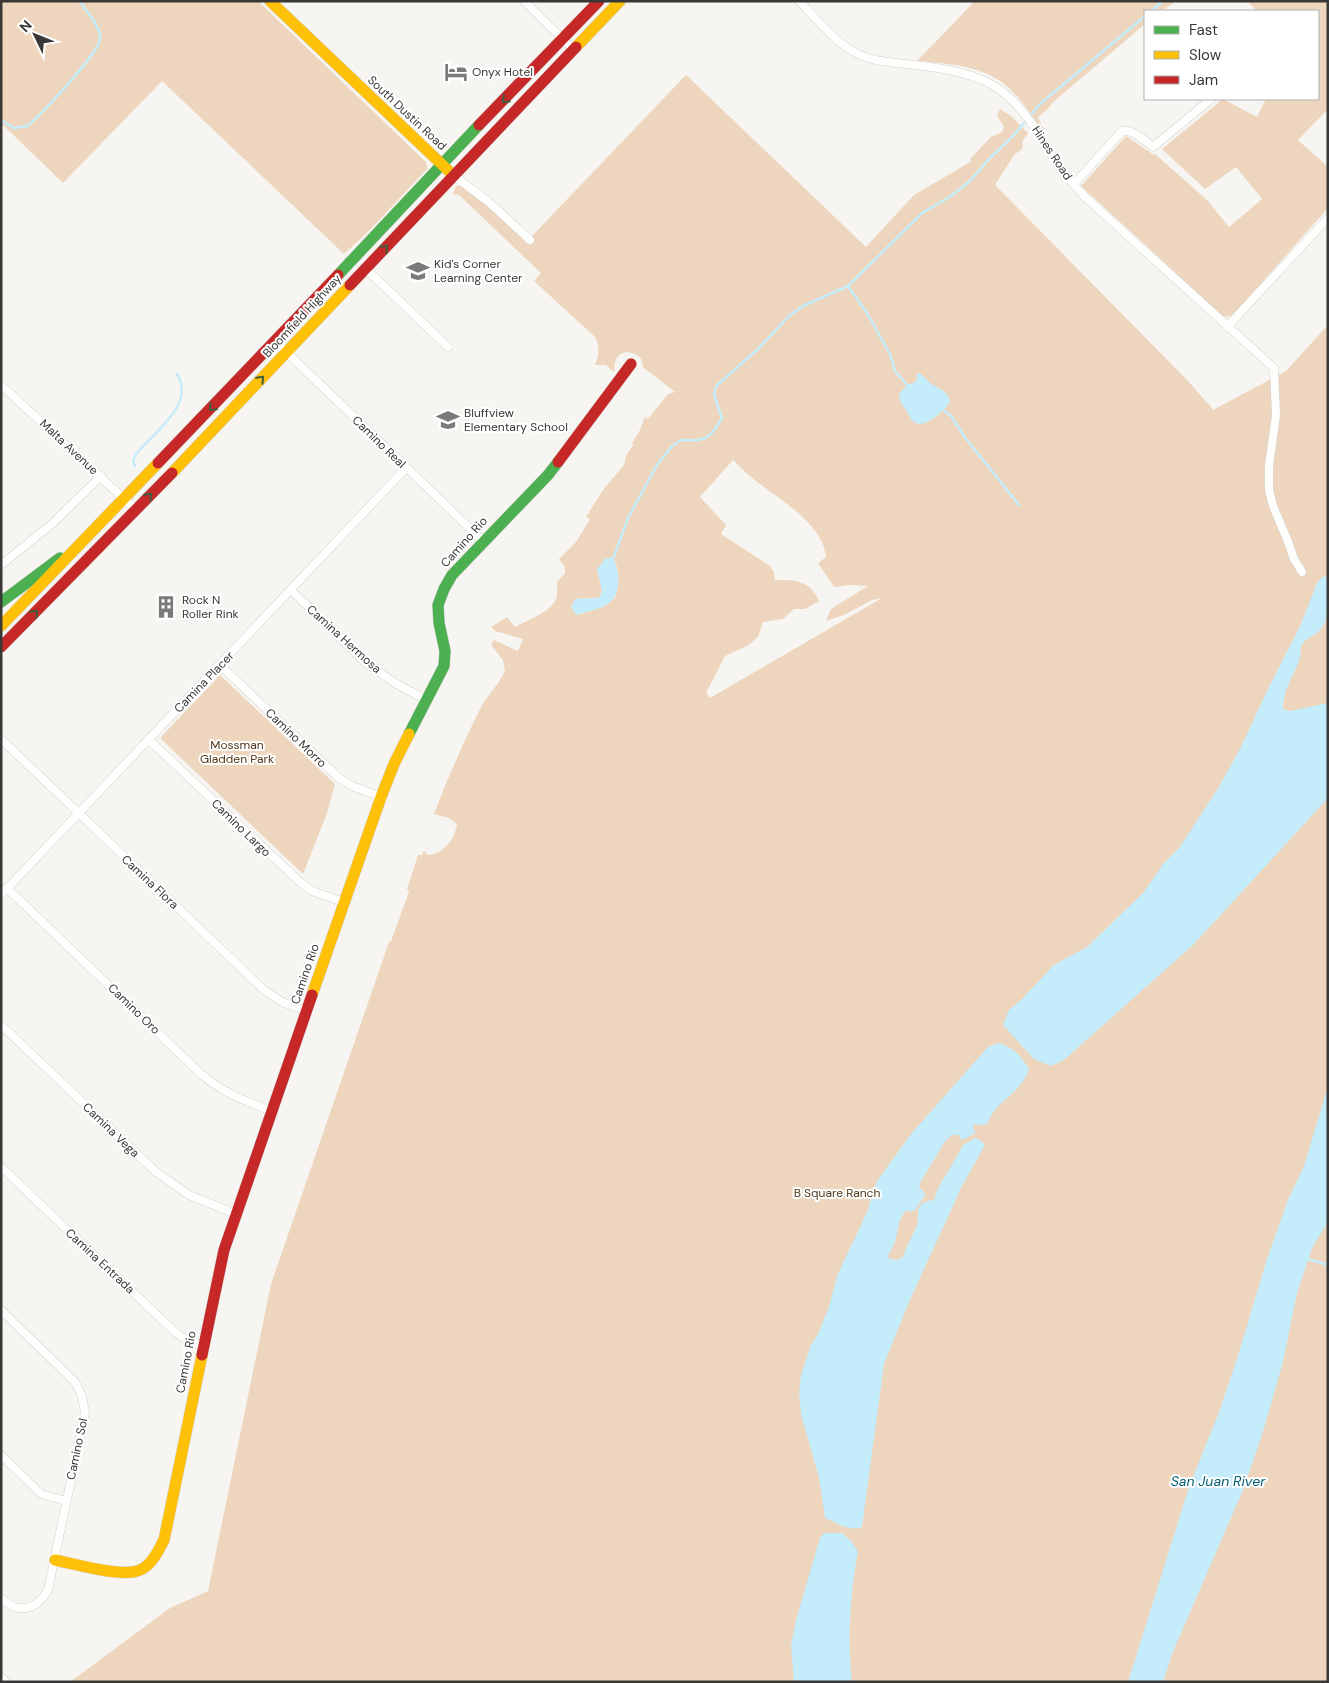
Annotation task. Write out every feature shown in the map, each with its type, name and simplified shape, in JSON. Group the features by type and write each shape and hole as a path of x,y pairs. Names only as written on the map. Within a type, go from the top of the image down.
{"main road":[{"name":"South Dustin Road","path":"270,1 453,175"},
{"name":"Bloomfield Highway","path":"1,626 276,342 442,164 599,1"},
{"name":"Bloomfield Highway","path":"1,648 136,510 620,1"},
{"name":"Camino Rio","path":"55,1560 120,1573 138,1571 155,1558 164,1540 220,1266 236,1214 381,797 394,764 444,666 445,651 439,623 438,605 441,597 452,574 548,475 631,364"},
{"path":"1,602 48,568 91,532"}],"street":[{"path":"524,1 574,50"},
{"name":"Hines Road","path":"799,1 838,40 858,54 884,62 960,73 992,85 1006,96 1034,125 1054,158 1085,197 1274,368 1276,415 1269,466 1269,490 1273,506 1290,544 1294,559 1302,572"},
{"path":"1074,184 1122,131 1132,132 1153,147 1210,100"},
{"name":"South Dustin Road","path":"453,175 490,203 530,240"},
{"path":"1227,327 1328,218"},
{"path":"366,268 448,347"},
{"name":"Camino Real","path":"276,342 483,541"},
{"name":"Malta Avenue","path":"1,385 136,510"},
{"name":"Camina Placer","path":"1,895 406,468"},
{"path":"1,565 53,523 100,476"},
{"name":"Camina Hermosa","path":"291,590 366,663 395,683 426,700"},
{"name":"Camino Morro","path":"220,665 329,770 352,786 381,797"},
{"name":"Camina Flora","path":"1,739 264,990 282,1002 307,1011"},
{"name":"Camino Largo","path":"148,739 300,882 312,891 344,902"},
{"name":"Camino Oro","path":"8,888 201,1074 217,1087 237,1098 272,1111"},
{"name":"Camina Vega","path":"1,1025 172,1185 189,1195 236,1214"},
{"name":"Camina Entrada","path":"1,1167 176,1333 188,1341 203,1346"},
{"name":"Camino Sol","path":"1,1310 75,1382 82,1396 85,1413 48,1590 41,1601 33,1607 21,1608 12,1606 1,1598"},
{"path":"1,1455 41,1494 66,1501"},
{"path":"1,1677 6,1682"}],"green space":[{"path":"1,1 258,1 426,162 427,169 369,231 344,254 162,81 63,183 1,123"},
{"path":"975,1 1176,1 1163,10 1144,10 1144,25 1038,117 1044,130 1041,129 1027,109 1003,83 988,74 948,64 917,61"},
{"path":"1247,1 1328,1 1328,109 1298,140 1328,167 1328,208 1232,316 1224,317 1081,186 1126,136 1155,154 1207,200 1229,227 1262,199 1236,167 1205,189 1162,149 1222,100 1257,117 1266,100 1319,100 1319,10 1256,10"},
{"name":"B Square Ranch","path":"686,75 866,247 914,195 972,161 970,159 991,137 1002,132 1004,127 997,115 1000,109 1011,116 1028,133 1022,142 1023,148 1014,155 995,185 1189,382 1213,410 1286,371 1328,325 1328,1682 70,1682 170,1608 208,1591 271,1284 389,942 409,892 407,889 418,855 422,855 424,851 428,855 434,854 444,849 456,830 457,824 449,818 434,814 456,759 482,705 505,670 503,660 491,645 494,640 518,651 523,639 495,631 491,627 507,617 515,627 547,610 555,601 557,597 557,582 565,573 565,567 559,559 576,542 590,519 586,517 603,490 624,465 626,456 645,417 648,419 668,394 675,392 643,367 641,358 634,354 627,352 618,356 614,372 606,365 595,365 598,344 595,337 534,281 541,273 459,195 453,194 456,186 461,186 485,204 527,243","holes":["733,460 753,479 809,523 823,545 826,557 818,563 834,587 850,585 868,586 831,609 826,621 844,615 872,600 882,598 710,698 706,693 725,656 749,645 758,637 763,622 783,619 794,609 805,609 819,601 811,589 802,583 790,580 775,580 774,572 770,566 721,534 726,525 700,497","614,561 618,574 615,598 597,608 577,615 575,599 599,598 602,591 597,569"]},
{"name":"Mossman Gladden Park","path":"220,675 335,784 326,816 303,874 161,739"}],"water":[{"path":"920,373 929,382 945,392 950,402 934,418 918,424 911,419 901,404 899,394 907,385 916,382 917,374"},
{"path":"614,555 618,574 616,594 608,604 576,615 571,607 575,599 599,598 602,591 597,569 606,558"},
{"path":"1328,576 1328,605 1325,622 1318,632 1302,645 1298,665 1285,695 1283,709 1290,711 1328,703 1328,798 1194,944 1064,1060 1051,1066 1034,1059 1003,1025 1009,1010 1054,965 1087,947 1144,892 1163,864 1179,848 1219,787 1241,747 1301,624 1317,583 1322,577"},
{"path":"998,1043 1013,1050 1023,1060 1029,1069 1025,1078 1014,1092 997,1108 988,1123 984,1125 973,1124 975,1133 965,1139 962,1140 958,1135 952,1135 946,1140 921,1181 919,1187 925,1195 914,1211 910,1212 907,1210 903,1214 895,1241 888,1255 888,1257 894,1260 903,1257 918,1223 919,1207 927,1201 934,1200 938,1188 963,1145 975,1138 980,1140 985,1145 962,1186 909,1302 884,1364 862,1527 852,1528 843,1526 825,1518 819,1478 801,1414 799,1392 801,1375 811,1345 818,1334 829,1307 837,1276 867,1212 877,1181 911,1134 988,1047"},
{"name":"San Juan River","path":"1328,1086 1328,1222 1312,1248 1297,1293 1283,1362 1262,1435 1243,1490 1172,1654 1163,1682 1128,1682 1189,1487 1219,1412 1267,1259 1288,1200 1304,1166"},
{"path":"824,1533 842,1533 858,1551 850,1616 852,1682 794,1682 791,1645 796,1620 820,1538"}],"waterway":[{"path":"1,120 14,128 27,126 56,98 97,47 100,34 96,24 80,1"},
{"path":"1152,10 1163,1"},
{"path":"1030,116 1040,104 1144,17"},
{"path":"614,556 628,518 657,465 672,446 681,440 706,438 722,418 714,395 716,386 758,349 789,316 803,306 848,286 922,213 951,196 970,181 1026,121"},
{"path":"848,286 867,313 890,354 895,371 909,387"},
{"path":"135,466 133,461 136,454 170,418 177,407 181,397 181,385 177,374"},
{"path":"941,408 951,416 966,439 1019,505"},
{"path":"1305,1258 1328,1265"}],"traffic: fast":[{"path":"338,275 479,125"},
{"path":"409,734 444,666 445,651 439,623 438,605 444,589 452,575 548,475 558,462"},
{"path":"1,602 60,558"}],"traffic: slow":[{"path":"270,1 453,175"},
{"path":"576,47 620,1"},
{"path":"172,473 350,285"},
{"path":"1,626 158,463"},
{"path":"312,995 381,797 394,764 409,734"},
{"path":"55,1560 98,1570 132,1572 144,1568 154,1557 164,1540 202,1355"}],"traffic: jam":[{"path":"479,125 599,1"},
{"path":"350,285 576,47"},
{"path":"158,463 338,275"},
{"path":"558,462 631,364"},
{"path":"1,647 172,473"},
{"path":"202,1355 224,1250 312,995"}],"place":[{"name":"Onyx Hotel","path":"456,72"},
{"name":"Kid's Corner Learning Center","path":"418,271"},
{"name":"Bluffview Elementary School","path":"448,420"},
{"name":"Rock N Roller Rink","path":"166,607"}]}
